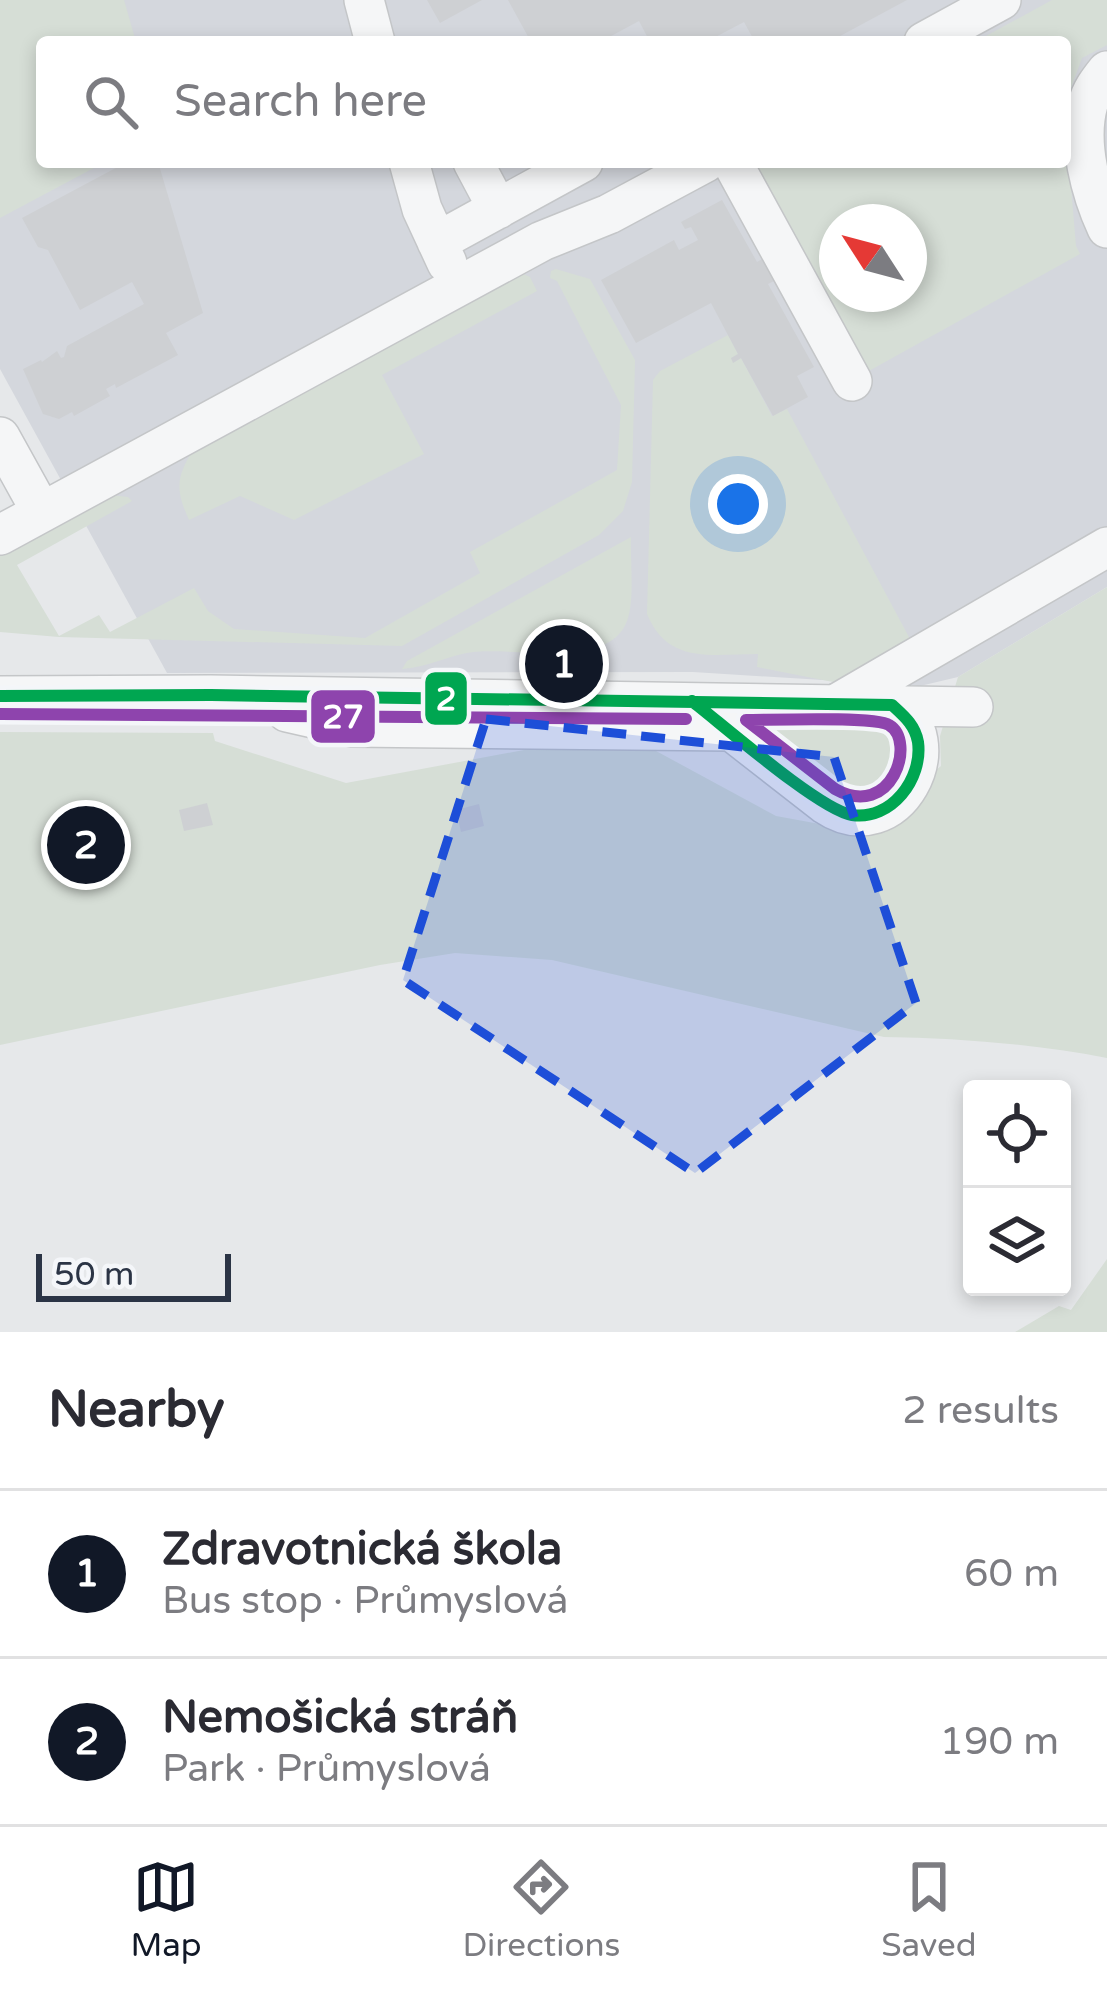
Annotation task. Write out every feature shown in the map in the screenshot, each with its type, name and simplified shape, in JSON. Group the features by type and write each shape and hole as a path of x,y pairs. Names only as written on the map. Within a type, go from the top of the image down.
{"street":[{"path":"364,0 373,36"},
{"path":"936,36 1001,0"},
{"path":"1107,71 1087,106 1085,136 1089,172 1107,228"},
{"path":"411,168 422,209 458,286"},
{"path":"475,168 498,208"},
{"path":"437,242 572,168"},
{"path":"0,535 458,286 695,168"},
{"path":"735,168 851,381"},
{"path":"0,437 41,511"},
{"path":"838,703 1107,547"},
{"path":"0,696 960,707 934,647"},
{"path":"211,695 353,727 731,731"},
{"path":"692,701 849,817 881,812 899,799 916,770 918,746 912,725 892,706"}],"highlighted area":[{"path":"486,719 834,757 916,1003 695,1173 403,980"}],"shaded area":[{"path":"0,0 1107,0 1107,587 958,677 920,686 693,672 167,673 0,369"},
{"path":"0,0 124,0 134,36 36,36 36,168 94,168 0,218"},
{"path":"1052,0 1107,0 1107,45 1082,58 1071,88 1071,36 986,36"},
{"path":"755,168 1069,168 1080,254 858,377 822,312 927,312 927,204 819,204 819,306 751,183"},
{"path":"556,269 590,279 635,360 632,482 623,511 599,535 402,646 59,637 0,632 0,553 111,495 132,501 17,565 59,636 99,615 110,632 194,588 208,611 234,629 365,638 480,573 470,552 617,470 621,405 557,281 550,278"},
{"path":"521,273 530,277 537,291 382,375 424,454 294,520 240,496 189,520 180,482 195,446"},
{"path":"728,335 738,354 731,359 741,358 772,416 787,409 910,639 833,682 757,667 758,654 708,655 679,649 656,630 647,614 653,380 660,371"},
{"path":"631,537 627,621 617,636 601,646 559,653 473,652 402,669 407,661"},
{"path":"1107,587 1107,1058 996,1043 884,1037 552,960 455,953 0,1045 0,732 213,733 215,741 346,783 621,732 776,816 858,831 941,766 940,736 958,677"},
{"path":"750,718 876,718 897,738 899,757 880,791 853,800 751,728"},
{"path":"1107,1259 1107,1332 1015,1332 1059,1306 1071,1310"}],"building":[{"path":"427,0 482,0 440,23"},
{"path":"508,0 907,0 840,36 752,36 744,22 717,36 647,36 639,21 611,36 528,36"},
{"path":"116,168 160,168 203,313 166,333 178,355 106,389 110,396 74,416 72,412 59,419 43,414 23,369 57,351 64,357 67,346 144,304 132,282 80,310 48,250 38,247 22,218"},
{"path":"722,200 757,262 766,257 778,279 768,284 814,367 797,376 808,397 773,416 741,358 733,363 731,358 738,354 711,303 636,343 601,280 674,240 679,250 698,240 691,227 685,229 681,222"},
{"path":"207,803 213,825 184,831 179,810"},
{"path":"479,804 484,826 461,832 456,810"}],"transit line":[{"name":"2","path":"0,696 892,705"},
{"name":"2","path":"692,701 795,783 852,815 866,815 891,804 902,795 915,770 917,736 892,705"},
{"name":"27","path":"0,714 686,719"},
{"name":"27","path":"746,720 880,722 897,734 899,761 885,787 871,795 855,796 835,789 746,720"}],"place":[{"name":"Zdravotnická škola","path":"564,664"},
{"name":"Nemošická stráň","path":"86,845"}]}
